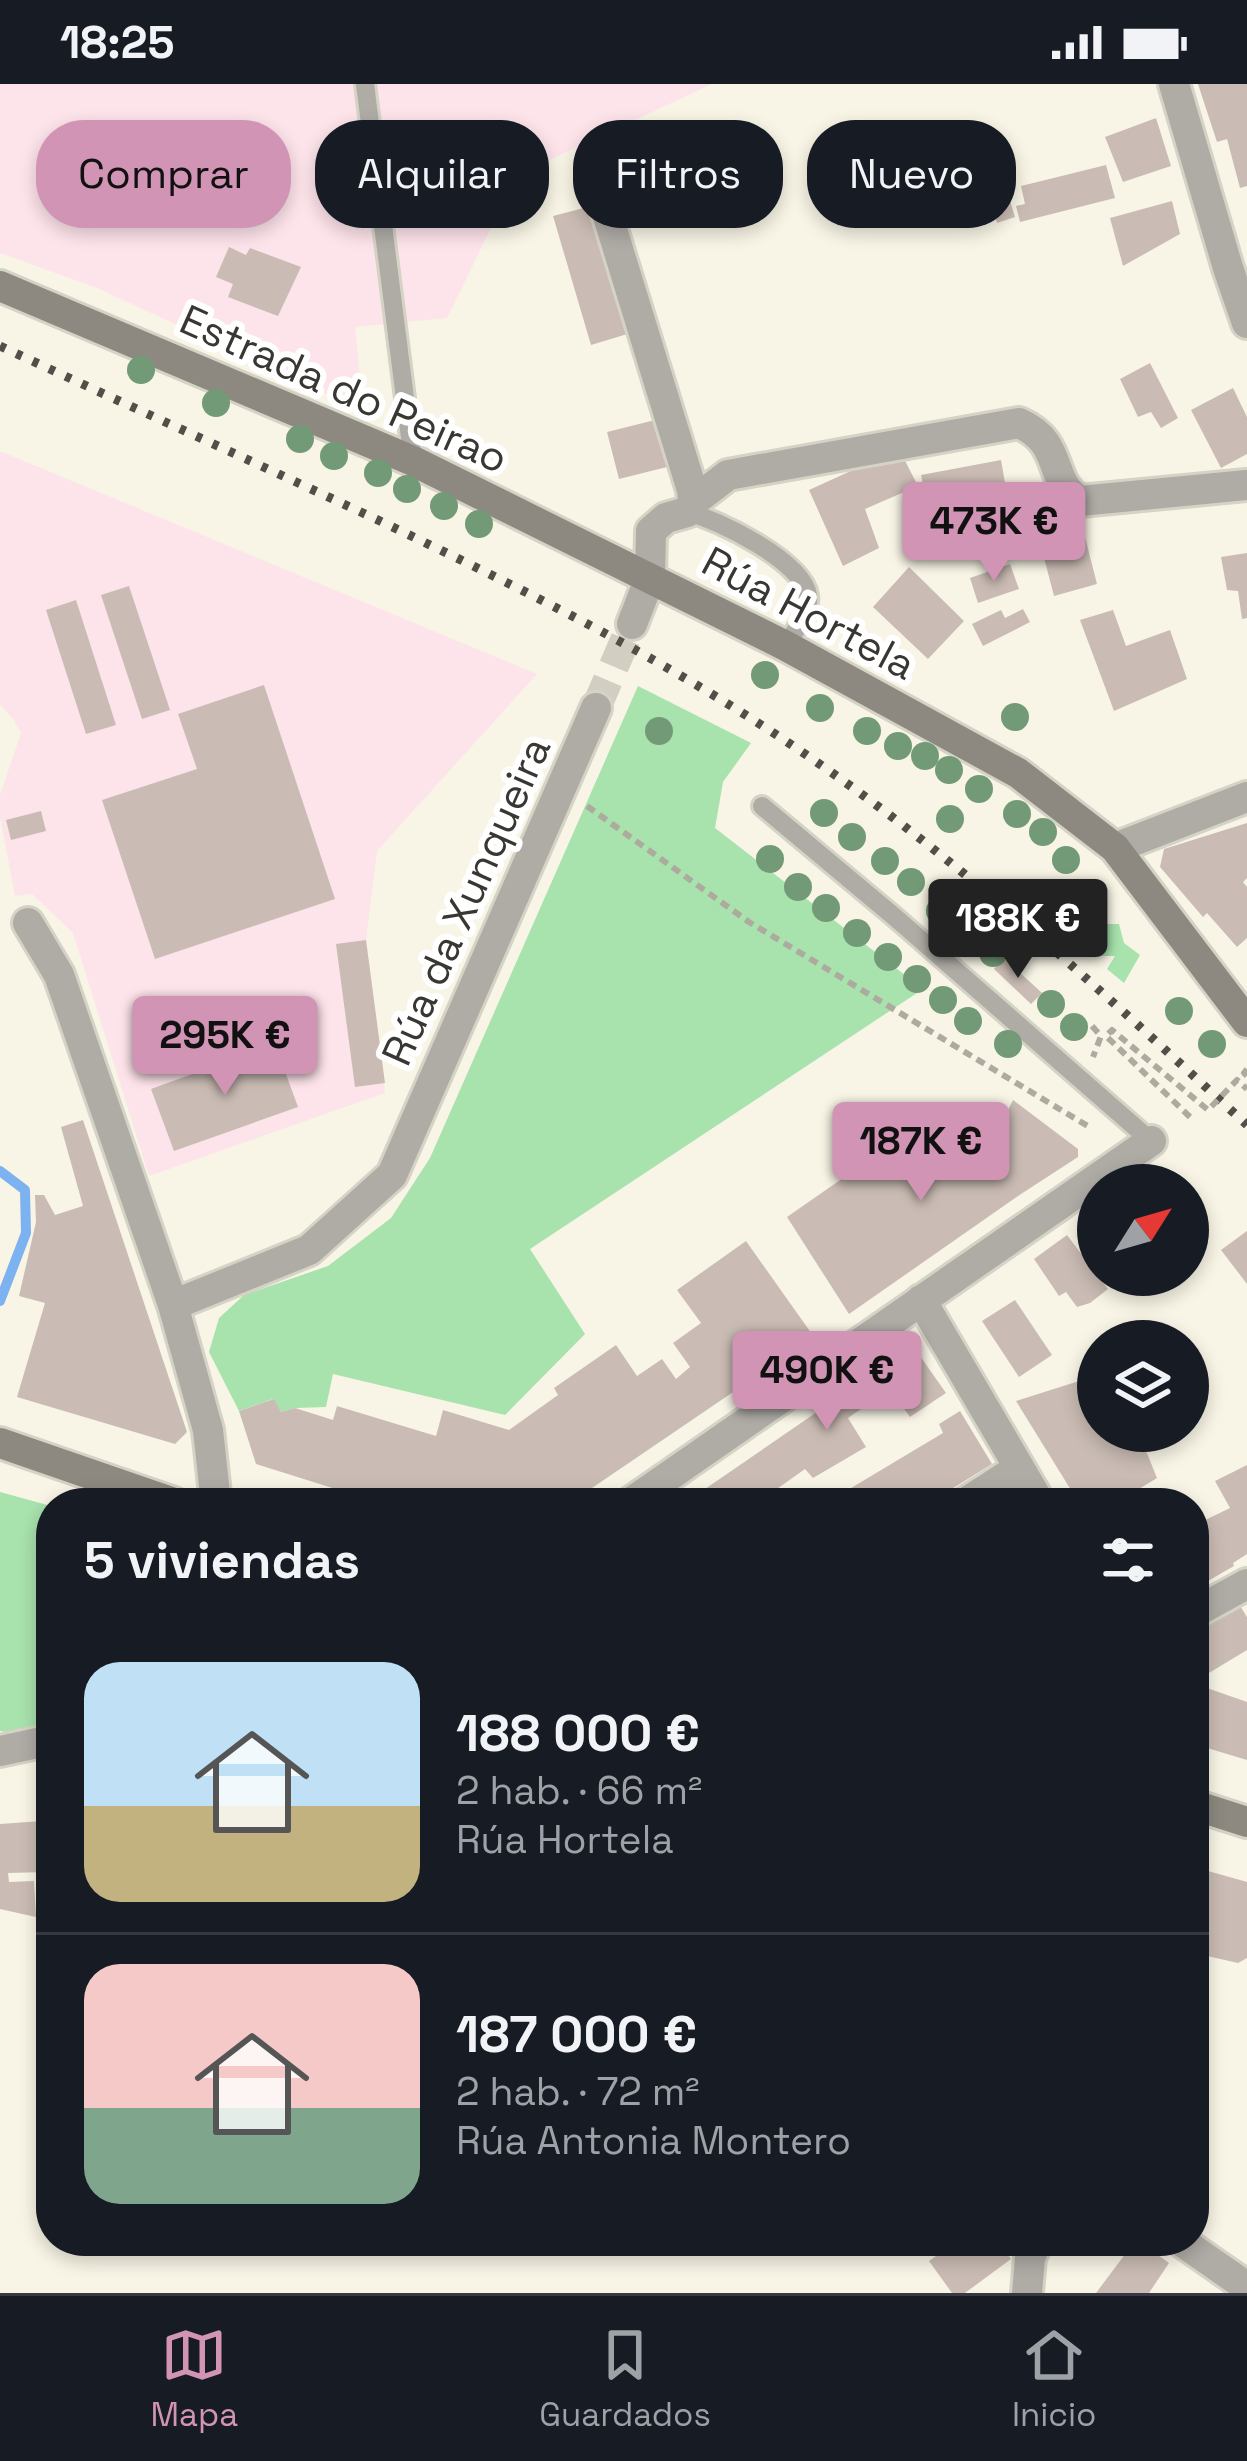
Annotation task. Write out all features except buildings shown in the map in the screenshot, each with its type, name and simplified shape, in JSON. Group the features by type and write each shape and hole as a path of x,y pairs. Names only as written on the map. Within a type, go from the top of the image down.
{"street":[{"path":"1174,84 1237,260 1247,323"},
{"name":"Rúa Hortela","path":"612,228 692,490 690,507 651,531 650,578 1018,773 1115,848 1247,1022"},
{"name":"Estrada do Peirao","path":"0,286 413,461 650,578"},
{"path":"690,507 728,476 1019,423 1035,430 1049,445 1066,491 1080,501 1247,485"},
{"path":"632,624 650,578"},
{"name":"Rúa da Xunqueira","path":"173,1305 309,1250 392,1175 596,708"},
{"path":"1115,848 1247,797"},
{"path":"28,923 59,975 173,1305 208,1430 214,1488"},
{"path":"652,1488 1151,1141"},
{"path":"921,1300 1031,1488"},
{"path":"0,1443 130,1488"},
{"path":"988,1488 1019,1468"},
{"path":"1209,1605 1247,1584"},
{"path":"0,1750 36,1743"},
{"path":"1209,1810 1247,1822"},
{"path":"1027,2293 1031,2256"},
{"path":"1203,2256 1247,2287"}],"lane":[{"path":"365,84 413,461"},
{"path":"690,507 745,535 798,577 808,591 808,608 786,646"},
{"path":"762,806 1151,1141"}],"path":[{"path":"561,787 749,922 1099,1133"},
{"path":"1190,1117 1106,1036 1112,1030 1208,1110 1237,1079 1247,1089"}],"shaded area":[{"path":"0,84 712,84 635,120 573,120 573,149 549,160 549,120 315,120 315,228 491,228 447,318 355,327 363,411 97,288 0,253"},
{"path":"0,451 537,674 377,851 366,940 385,1093 149,1176 73,933 32,894 15,896 0,817 0,795 21,733 0,705"}],"green space":[{"path":"638,686 751,743 723,782 715,828 923,989 530,1249 585,1334 505,1415 333,1374 326,1407 281,1412 273,1399 239,1411 209,1352 219,1318 244,1295 328,1266 391,1218 430,1158"},
{"path":"1079,883 1092,898 1080,910 1093,914 1095,924 1119,924 1124,943 1140,955 1124,983 1107,969 1115,956 1094,956 1094,947 1080,946 1078,919 1067,927 1052,910"},
{"path":"0,1492 36,1502 36,1728 0,1731"}],"waterway":[{"path":"0,1171 25,1190 26,1233 0,1301"}],"tunnel":[{"path":"596,708 632,624"}],"railway":[{"path":"0,346 480,569 725,702 836,775 958,869 1247,1125"}]}
